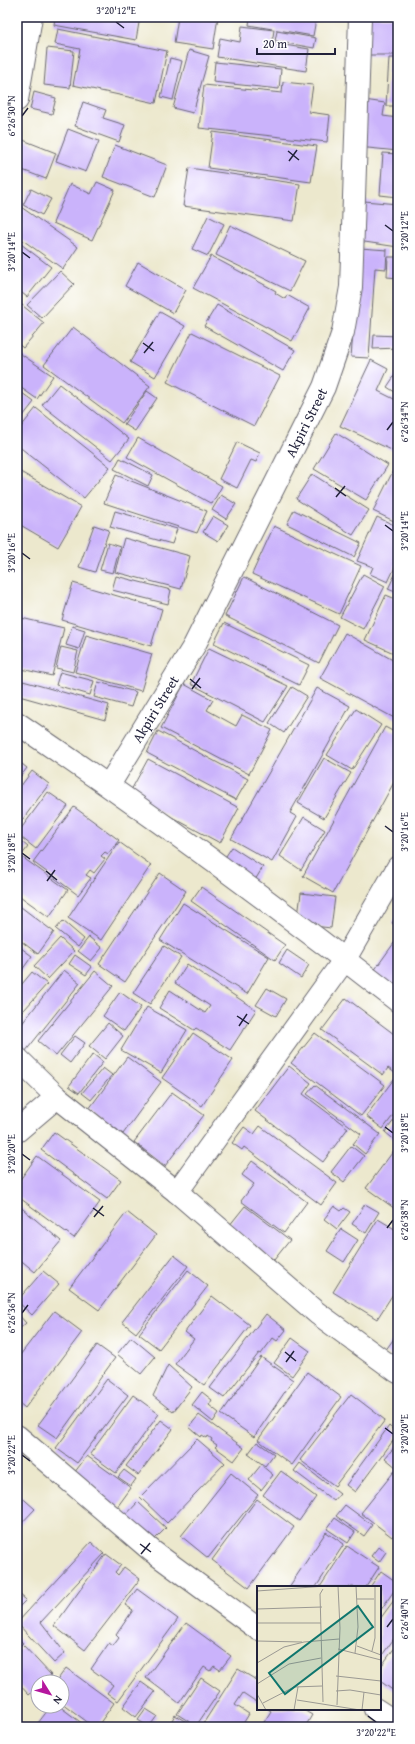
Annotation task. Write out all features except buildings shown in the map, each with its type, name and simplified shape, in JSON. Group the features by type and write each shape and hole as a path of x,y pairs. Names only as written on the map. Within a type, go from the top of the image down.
{"street":[{"path":"17,100 31,17"},
{"name":"Akpiri Street","path":"109,786 194,646 324,387 343,332 351,287 360,17"},
{"path":"17,723 109,786 345,959 398,1001"},
{"path":"177,1192 345,959 398,867"},
{"path":"17,1058 57,1097 177,1192 316,1313 398,1372"},
{"path":"17,1131 57,1097"},
{"path":"17,1436 152,1551 257,1628"},
{"path":"377,1710 398,1724"}]}
